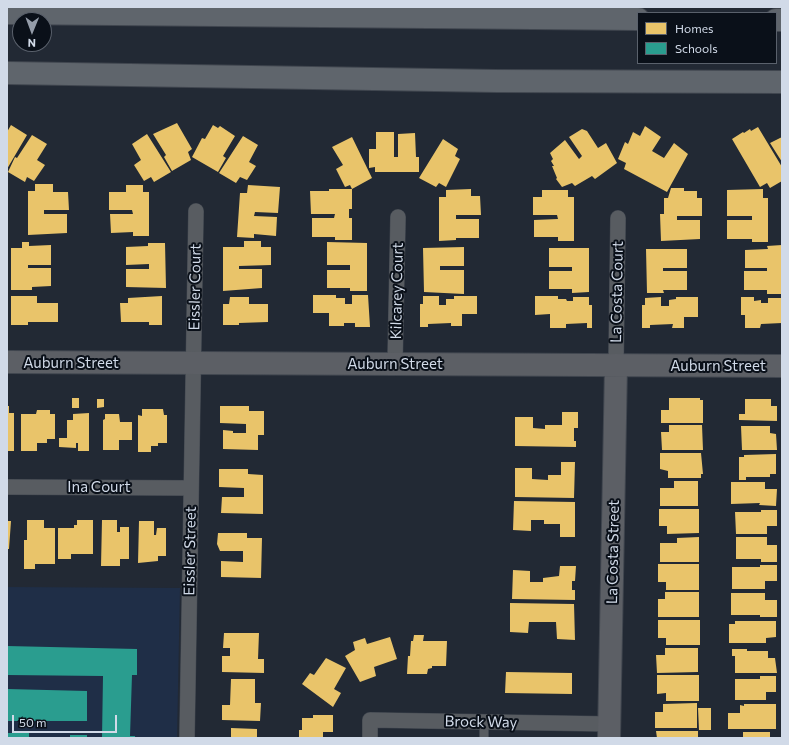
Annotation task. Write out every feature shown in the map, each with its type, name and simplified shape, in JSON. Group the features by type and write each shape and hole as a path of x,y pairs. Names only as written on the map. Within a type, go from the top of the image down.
{"highway":[{"path":"7,13 637,19"},
{"path":"7,73 496,81 782,82"}],"main road":[{"name":"Auburn Street","path":"7,362 782,366"},
{"name":"La Costa Street","path":"610,731 616,365"}],"street":[{"name":"Eissler Court","path":"193,363 196,212"},
{"name":"Kilcarey Court","path":"395,364 398,217"},
{"name":"La Costa Court","path":"616,365 618,218"},
{"name":"Eissler Street","path":"187,738 193,363"},
{"name":"Ina Court","path":"7,487 191,488"},
{"name":"Brock Way","path":"370,738 370,720 484,722 610,731"}],"lane":[{"path":"484,722 484,738"}],"shaded area":[{"path":"7,587 180,588 177,738 7,738"}],"building: Homes":[{"path":"177,123 192,149 188,152 191,160 172,171 164,157 166,155 153,134"},
{"path":"11,125 27,135 7,169 7,132"},
{"path":"213,125 218,128 220,126 235,136 223,156 226,158 218,172 192,157 202,138 205,139"},
{"path":"645,126 661,137 652,151 664,158 674,143 688,154 667,192 624,169 626,163 618,159 625,142 628,144 633,132 640,136"},
{"path":"758,127 782,167 782,181 770,188 767,183 760,187 732,139 743,132 744,133 750,129 751,131"},
{"path":"582,129 587,131 598,148 606,143 617,163 595,179 592,176 575,186 572,183 562,187 556,179 557,178 552,166 554,166 551,161 553,159 550,153 565,140 579,159 582,156 569,137"},
{"path":"376,132 394,132 394,157 398,157 398,134 415,133 416,157 419,157 419,172 375,172 375,167 369,168 369,149 376,149"},
{"path":"147,134 171,172 154,182 151,177 144,181 134,165 141,160 132,144"},
{"path":"32,135 47,144 37,160 45,165 34,181 27,177 25,182 8,172 15,157 17,158"},
{"path":"243,136 258,145 249,162 256,166 247,180 240,177 236,183 219,173"},
{"path":"352,137 372,178 352,189 350,185 345,187 336,169 343,165 332,147"},
{"path":"782,137 782,162 770,143"},
{"path":"443,139 458,149 455,156 460,159 446,187 439,183 436,187 419,178"},
{"path":"35,184 53,184 53,192 68,192 69,210 44,210 44,214 67,214 67,233 28,235 28,191 35,191"},
{"path":"126,185 143,185 143,192 149,192 149,236 133,236 133,232 111,233 110,214 133,214 132,210 109,210 109,192 126,192"},
{"path":"248,185 280,187 278,213 255,212 254,216 277,217 276,236 254,234 254,238 237,237 240,193 247,193"},
{"path":"671,188 684,188 684,191 697,191 697,198 702,198 702,216 677,216 677,220 700,220 700,239 661,241 660,214 664,214 664,198 668,198"},
{"path":"329,189 352,189 352,209 349,209 349,218 352,218 352,240 335,240 335,237 312,237 312,218 334,218 335,214 311,214 310,191 329,191"},
{"path":"471,189 471,196 480,196 481,215 456,215 456,219 479,219 479,238 456,238 456,240 439,241 439,197 446,197 446,190"},
{"path":"763,189 763,198 768,198 768,242 752,242 752,239 727,239 727,220 752,220 752,216 727,216 727,190"},
{"path":"542,190 568,190 568,197 574,197 574,241 558,241 558,237 534,237 534,220 558,219 557,215 533,215 533,197 542,197"},
{"path":"244,241 261,241 261,247 271,247 271,265 239,266 239,269 262,269 262,288 223,291 223,247 244,247"},
{"path":"22,242 29,242 29,246 51,245 51,265 28,265 28,268 51,268 51,286 32,287 32,290 11,290 11,248 22,248"},
{"path":"327,242 367,243 367,291 350,291 350,288 327,288 327,270 350,270 350,265 327,265"},
{"path":"148,243 165,243 166,288 126,287 126,269 149,269 149,264 126,265 126,247 148,246"},
{"path":"782,245 782,294 767,294 767,290 744,290 744,271 767,271 767,268 745,268 745,250 768,249 767,246"},
{"path":"464,247 464,266 440,266 440,270 464,270 464,294 424,292 423,248"},
{"path":"549,248 589,248 589,292 572,293 572,289 549,289 549,271 572,271 572,267 549,267"},
{"path":"646,249 687,249 687,268 663,268 663,271 687,271 687,290 663,290 664,293 647,293"},
{"path":"313,295 336,295 336,298 345,298 345,304 352,304 352,295 368,295 370,327 355,327 355,323 344,323 344,326 329,326 329,313 313,313"},
{"path":"11,296 37,296 37,303 58,303 58,322 28,322 28,325 11,325"},
{"path":"162,296 162,325 149,325 149,322 121,322 120,303 128,303 128,298"},
{"path":"423,296 439,296 439,305 446,305 446,299 454,299 454,296 477,296 477,314 462,314 462,326 451,326 451,323 428,324 428,327 420,327 420,304 423,304"},
{"path":"535,296 558,296 558,299 566,299 567,301 573,301 573,297 589,297 589,305 592,305 592,328 587,328 587,323 566,324 566,328 550,328 550,314 535,315"},
{"path":"230,297 249,297 249,304 268,304 268,322 223,325 223,304 229,304"},
{"path":"661,297 661,306 669,306 669,300 676,299 676,297 698,297 698,317 684,317 684,328 672,328 673,324 650,325 650,328 642,328 642,305 645,305 645,298"},
{"path":"741,297 754,297 754,301 761,300 761,303 768,303 768,298 782,298 782,323 761,324 760,328 745,328 745,315 741,315"},
{"path":"72,398 79,398 79,408 72,408"},
{"path":"669,398 700,398 700,400 703,400 703,423 661,423 661,410 669,410"},
{"path":"97,399 104,399 104,407 97,408"},
{"path":"745,399 771,399 771,406 777,406 777,421 739,420 739,414 745,414"},
{"path":"7,406 9,406 9,413 14,413 14,451 7,451"},
{"path":"220,406 249,406 249,411 264,411 264,435 258,435 258,450 223,449 223,430 233,431 233,433 246,433 246,424 220,423"},
{"path":"142,409 163,409 164,415 167,415 167,443 158,443 158,446 151,446 151,452 138,452 138,415 142,416"},
{"path":"37,410 50,410 50,414 55,414 55,439 47,439 47,443 37,443 37,451 21,451 21,414 36,414"},
{"path":"562,412 578,412 578,428 574,428 574,441 576,441 576,447 515,446 515,417 533,417 533,428 545,429 545,425 562,425"},
{"path":"89,413 89,451 78,451 78,443 76,443 76,448 59,447 59,438 67,438 67,420 73,420 73,414"},
{"path":"105,414 119,414 120,422 132,422 132,440 119,440 119,450 103,450 103,420 105,419"},
{"path":"669,425 702,425 703,450 662,450 661,432 669,432"},
{"path":"741,426 770,426 770,433 776,434 777,450 742,450"},
{"path":"660,453 701,453 703,474 701,474 701,478 668,478 668,471 660,469"},
{"path":"776,454 776,474 770,474 770,477 746,477 746,480 739,480 739,457 744,457 744,455"},
{"path":"561,462 575,462 574,498 515,497 515,468 532,468 532,479 548,480 548,475 561,475"},
{"path":"219,469 248,469 248,474 263,475 263,514 221,513 222,497 244,497 244,488 219,487"},
{"path":"674,481 698,481 698,506 660,506 660,488 674,488"},
{"path":"731,482 765,482 765,489 777,489 776,506 759,505 760,503 731,504"},
{"path":"514,501 575,502 575,537 560,537 560,524 544,524 544,520 531,520 531,531 513,530"},
{"path":"659,509 699,509 699,533 667,534 667,526 659,526"},
{"path":"761,510 777,510 777,526 767,526 767,534 736,534 735,512 761,512"},
{"path":"27,520 44,520 44,528 55,528 55,564 35,564 35,569 24,569 24,540 27,540"},
{"path":"77,520 93,520 93,554 71,554 71,559 58,559 58,528 74,528 74,525 77,525"},
{"path":"102,520 117,520 117,532 120,532 120,527 129,527 129,559 120,559 120,566 101,566"},
{"path":"7,521 11,521 9,549 7,549"},
{"path":"139,521 154,521 154,535 156,535 157,528 166,528 166,556 158,556 158,561 138,563"},
{"path":"218,533 247,533 247,538 262,538 261,578 221,577 221,561 243,562 243,551 220,551 217,544"},
{"path":"699,537 699,562 660,562 660,543 677,543 677,538"},
{"path":"736,537 767,537 767,545 777,545 777,562 761,562 761,559 736,559"},
{"path":"658,564 699,564 699,590 666,590 666,582 658,582"},
{"path":"760,565 777,565 777,581 765,581 765,589 732,589 732,567 760,567"},
{"path":"560,566 576,566 575,581 572,581 572,590 575,590 575,600 512,599 513,570 530,571 530,582 543,582 543,578 559,576"},
{"path":"665,592 699,592 699,617 658,617 658,599 665,599"},
{"path":"731,593 765,593 765,600 777,600 777,617 760,617 760,615 731,615"},
{"path":"510,603 574,604 575,640 557,639 556,622 529,622 528,633 510,632"},
{"path":"658,620 700,620 700,645 666,645 666,638 658,638"},
{"path":"735,621 776,621 776,637 766,638 766,643 729,643 729,624 735,624"},
{"path":"224,633 259,633 258,659 264,659 264,673 222,672 222,656 230,656 230,648 223,648"},
{"path":"414,635 424,635 423,641 447,641 446,666 432,666 432,668 428,669 427,674 407,674 408,656 410,656 411,641 413,641"},
{"path":"390,637 397,659 374,667 376,676 360,682 345,656 355,650 353,642 365,638 367,644"},
{"path":"665,648 698,648 698,672 657,673 656,655 665,655"},
{"path":"732,649 768,651 768,658 775,658 777,673 735,673 735,656 732,656"},
{"path":"326,658 346,668 334,689 341,693 333,707 302,684 310,673 314,675"},
{"path":"506,672 572,673 572,694 505,693"},
{"path":"657,675 699,675 699,701 666,701 666,693 657,694"},
{"path":"760,676 776,676 776,692 766,692 766,700 735,700 735,679 760,679"},
{"path":"231,679 255,679 255,703 261,703 260,721 222,720 222,705 230,705"},
{"path":"697,703 697,728 655,728 655,712 663,712 663,704"},
{"path":"744,704 776,704 776,729 728,729 728,713 740,713 740,705 744,706"},
{"path":"698,708 711,708 711,730 699,730"},
{"path":"313,715 333,715 333,732 323,732 323,738 299,738 299,730 302,730 302,718 313,718"},
{"path":"231,728 257,729 257,738 231,738"},
{"path":"656,731 698,731 698,738 657,738"},
{"path":"743,732 770,732 770,738 743,738"}],"building: Schools":[{"path":"7,646 137,649 137,675 132,675 130,736 135,736 135,738 102,738 103,676 7,675"},
{"path":"7,689 87,691 87,721 7,721"},
{"path":"7,733 29,733 29,738 7,738"},
{"path":"70,735 87,735 87,738 70,738"}]}
